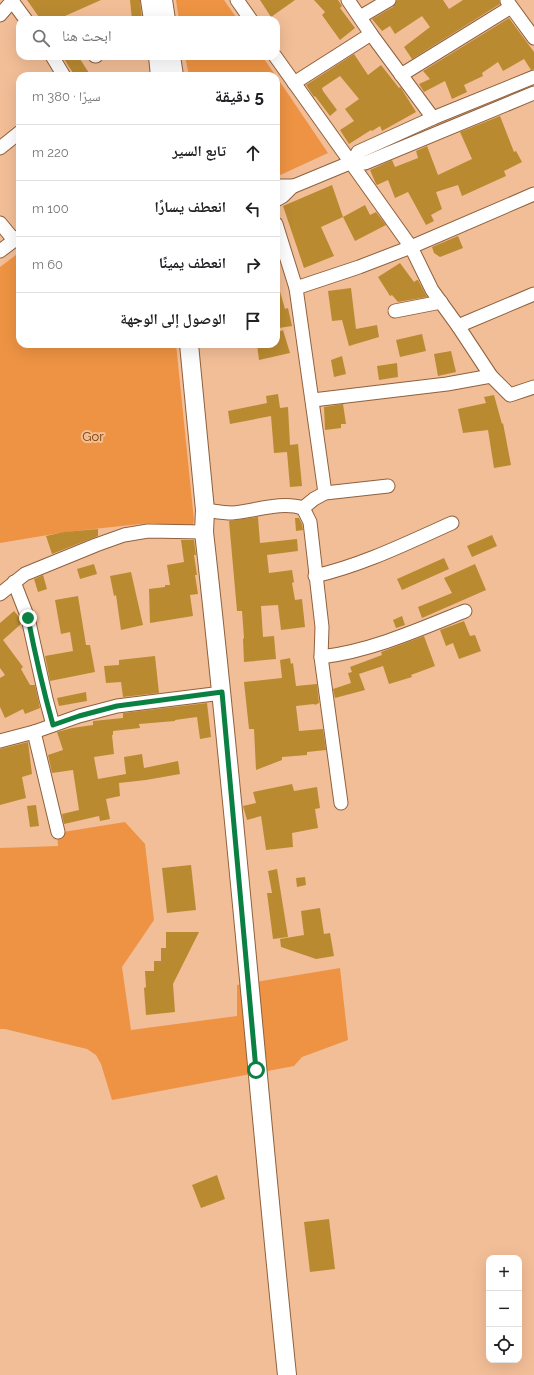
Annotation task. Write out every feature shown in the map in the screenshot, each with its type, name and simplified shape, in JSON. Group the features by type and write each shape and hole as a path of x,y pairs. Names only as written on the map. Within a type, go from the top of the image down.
{"main road":[{"path":"150,0 152,16"},
{"path":"163,0 165,16"},
{"path":"158,60 160,72"},
{"path":"172,60 173,72"},
{"path":"189,348 204,510 204,532 222,692 256,1070 287,1375"}],"street":[{"path":"348,0 371,34 433,118"},
{"path":"360,17 389,0"},
{"path":"239,1 248,16"},
{"path":"401,75 509,3 534,38"},
{"path":"6,7 20,16"},
{"path":"294,83 371,34"},
{"path":"54,60 62,72"},
{"path":"278,60 352,162 411,247 432,290 491,376 510,395 534,387"},
{"path":"352,162 358,152 433,118 534,77"},
{"path":"280,186 293,186 352,162 365,162 534,93"},
{"path":"0,148 16,135"},
{"path":"280,198 293,186"},
{"path":"296,288 359,267 411,247 534,194"},
{"path":"0,223 16,237"},
{"path":"280,237 296,288 325,493"},
{"path":"0,251 16,239"},
{"path":"458,326 534,294"},
{"path":"395,311 441,302"},
{"path":"313,400 447,384 491,376"},
{"path":"303,508 314,499 325,493 388,486"},
{"path":"204,510 231,513 294,505 303,508 310,522 322,627 321,657 341,803"},
{"path":"315,576 340,570 378,556 452,523"},
{"path":"0,594 26,574 124,535 148,531 204,532"},
{"path":"14,582 28,618 44,693 53,725"},
{"path":"321,657 341,655 368,648 415,632 465,611"},
{"path":"0,741 34,732 79,716 117,706 222,692"},
{"path":"34,732 58,832"}],"green space":[{"path":"176,0 224,0 235,16 178,16"},
{"path":"186,60 265,60 273,72 188,72"},
{"path":"280,82 328,153 280,175"},
{"name":"Gor","path":"16,255 16,348 176,348 194,520 192,528 153,523 140,524 66,532 0,543 0,267"},
{"path":"125,822 145,844 154,920 122,967 131,1030 237,1016 237,985 340,968 348,1040 302,1057 294,1066 112,1100 101,1064 96,1055 87,1049 0,1029 0,848 58,846 57,833"}],"building":[{"path":"27,0 101,0 65,16 38,16"},
{"path":"130,0 140,0 142,16 132,16"},
{"path":"260,0 295,0 272,16 270,16"},
{"path":"314,0 338,0 342,6 340,8 355,28 340,40 322,15 325,12"},
{"path":"397,0 443,0 449,9 463,0 499,0 500,4 412,59 404,47 430,27 422,16 395,34 390,26 382,31 372,19 393,7"},
{"path":"509,18 534,52 534,69 531,70 524,59 503,71 498,62 482,73 483,76 464,85 467,92 452,99 445,81 424,92 419,84 430,79 423,71"},
{"path":"354,54 368,75 381,65 399,88 401,88 416,112 382,131 380,126 372,131 371,130 349,144 340,130 354,121 345,109 359,99 340,76 322,88 337,110 330,116 306,85"},
{"path":"65,60 81,60 88,72 72,72"},
{"path":"500,116 514,152 516,151 522,162 504,171 506,176 462,196 458,185 436,192 442,209 431,215 434,221 426,225 408,192 395,198 388,180 377,185 376,184 370,170 392,160 395,167 418,158 416,151 427,146 438,175 472,159 460,132"},
{"path":"332,185 343,217 321,227 334,256 304,268 283,206"},
{"path":"365,205 370,215 376,212 386,225 355,241 343,217"},
{"path":"458,236 463,248 440,257 434,253 432,247"},
{"path":"400,263 414,282 418,280 427,297 398,302 392,295 390,296 378,277"},
{"path":"351,288 356,329 377,325 379,337 349,346 342,320 332,321 328,291"},
{"path":"280,292 285,309 288,308 292,326 280,328"},
{"path":"283,330 290,353 259,360 258,348 280,348 280,331"},
{"path":"422,334 426,351 400,357 396,340"},
{"path":"451,351 456,372 438,376 434,354"},
{"path":"342,356 346,374 334,377 331,360"},
{"path":"397,363 398,377 379,380 377,366"},
{"path":"278,394 280,408 288,407 290,445 298,444 302,486 290,487 287,452 274,453 271,416 230,424 228,411 267,403 266,396"},
{"path":"494,395 502,424 503,423 511,465 494,468 488,430 463,433 458,409 486,403 484,397"},
{"path":"343,404 346,424 341,424 341,428 325,430 324,407"},
{"path":"258,517 260,543 297,539 298,551 267,555 269,573 292,570 294,582 292,583 295,600 302,599 305,627 281,630 278,605 261,606 263,637 274,636 276,659 244,662 242,611 237,611 229,521"},
{"path":"295,518 299,518 303,530 296,531"},
{"path":"98,529 98,536 52,554 46,536 64,532"},
{"path":"492,535 497,546 472,557 467,546"},
{"path":"181,540 194,540 196,555 194,555 197,575 195,575 198,594 190,595 193,616 150,623 149,589 170,585 167,565 184,562"},
{"path":"444,558 449,569 402,590 397,579"},
{"path":"94,564 97,574 80,579 77,569"},
{"path":"475,564 486,590 422,618 418,607 452,593 444,578"},
{"path":"131,572 143,625 121,630 116,595 114,596 110,576"},
{"path":"43,575 47,589 38,592 34,579"},
{"path":"78,596 86,645 90,645 95,672 50,681 45,656 73,651 70,632 61,634 55,600"},
{"path":"14,611 19,617 21,624 3,640 23,667 21,669 30,685 35,685 40,708 25,714 23,709 5,718 0,707 0,678 5,675 0,668 0,623"},
{"path":"402,616 405,625 396,628 393,620"},
{"path":"464,621 470,636 475,635 481,651 459,659 453,643 446,646 440,630"},
{"path":"424,636 435,666 411,675 412,677 389,684 383,666 359,674 365,690 335,698 333,689 351,683 348,673 352,672 350,667 382,655 381,652"},
{"path":"155,656 159,693 123,697 121,682 106,683 104,666 119,665 119,660"},
{"path":"290,658 291,664 293,663 296,686 317,684 319,703 315,705 296,706 299,731 323,729 326,750 307,752 307,755 282,757 282,760 256,770 254,729 249,729 244,682 282,678 280,660"},
{"path":"86,692 87,701 59,706 57,698"},
{"path":"207,703 211,737 200,739 197,717 175,721 139,724 140,728 113,731 114,754 94,757 98,779 126,774 124,757 142,754 144,768 178,761 180,774 119,783 120,796 106,799 110,819 100,821 99,816 64,824 62,814 79,810 73,770 52,773 48,755 63,750 57,732 93,725 93,721 123,718 123,713"},
{"path":"28,742 32,774 22,777 26,798 0,805 0,749"},
{"path":"292,784 294,791 317,787 320,808 315,809 318,828 292,833 293,847 266,850 261,816 247,820 243,806 256,803 253,792"},
{"path":"36,805 39,826 30,827 27,806"},
{"path":"191,865 196,910 167,913 162,868"},
{"path":"277,869 288,937 273,939 267,893 272,893 268,871"},
{"path":"305,877 306,885 297,887 296,878"},
{"path":"320,908 324,934 330,933 334,956 316,959 281,947 280,939 304,935 301,911"},
{"path":"166,932 199,932 173,984 175,1012 146,1015 144,988 146,987 145,971 154,971 154,961 161,961 161,948 166,948"},
{"path":"217,1175 225,1199 201,1208 192,1185"},
{"path":"329,1219 335,1269 310,1272 304,1222"}],"route":[{"path":"28,618 36,659 53,725 79,716 117,706 222,692 256,1070"}]}
